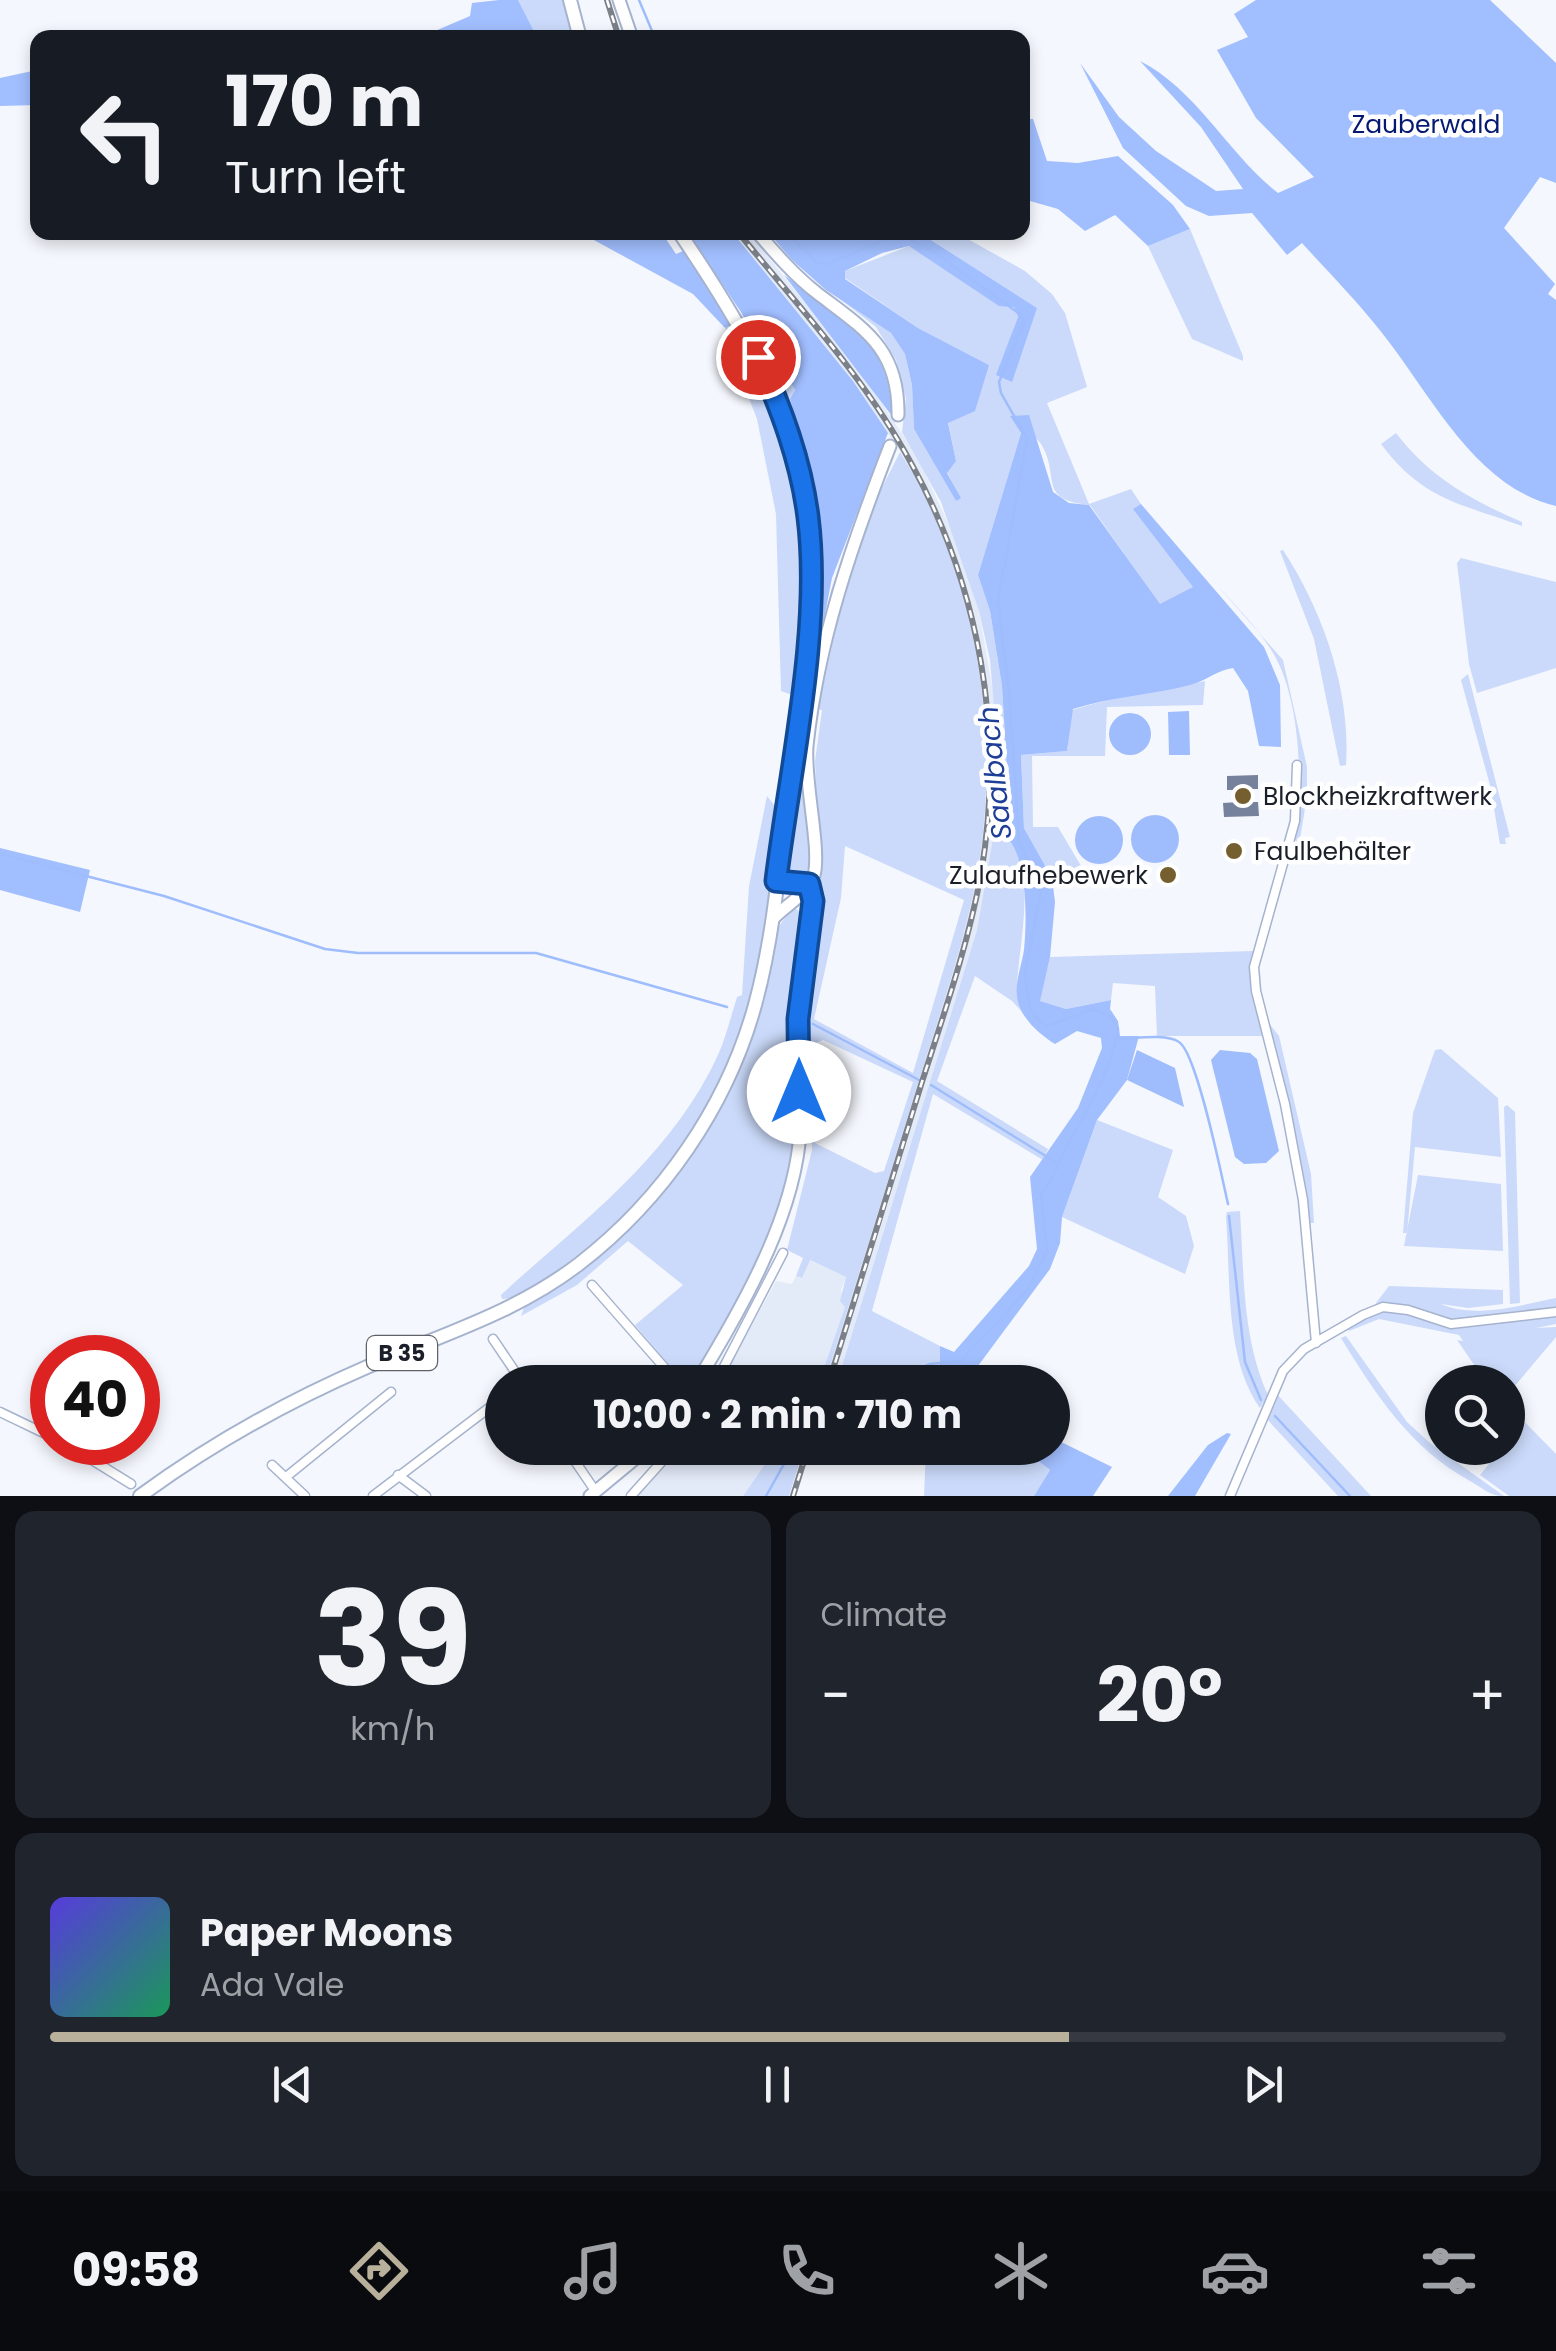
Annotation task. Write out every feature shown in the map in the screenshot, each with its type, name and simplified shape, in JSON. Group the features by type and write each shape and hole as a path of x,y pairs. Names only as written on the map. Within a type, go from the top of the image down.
{"main road":[{"path":"570,0 578,30"},
{"path":"620,0 629,30"},
{"name":"B 35","path":"136,1490 306,1394 487,1320 576,1266 653,1196 680,1160 727,1078 755,1005 770,922 808,644 812,581 808,516 791,442 758,357 685,240"},
{"path":"765,240 791,271 867,330 889,363 898,415"},
{"path":"770,922 809,884 815,870 806,767 811,722 836,590 890,446"},
{"path":"775,888 809,884"},
{"path":"707,1365 767,1251 799,1146 798,1019 813,915 809,884"},
{"path":"775,888 798,896"},
{"path":"798,896 810,936"},
{"path":"593,1494 628,1465"}],"street":[{"path":"1296,764 1295,821 1254,967 1303,1200 1316,1343"},
{"path":"725,1365 784,1254"},
{"path":"592,1285 663,1365"},
{"path":"1230,1496 1283,1371 1316,1343 1383,1308 1408,1310 1451,1324 1556,1312"},
{"path":"494,1339 511,1365"},
{"path":"286,1477 390,1392"},
{"path":"373,1496 485,1411"},
{"path":"0,1412 30,1426"},
{"path":"272,1464 305,1496"},
{"path":"98,1465 136,1490"},
{"path":"576,1465 593,1494"},
{"path":"631,1496 659,1465"},
{"path":"398,1475 426,1496"}],"shaded area":[{"path":"518,0 565,0 573,30 533,30"},
{"path":"1190,229 1243,361 1192,339 1148,246"},
{"path":"739,240 755,240 862,374 917,456 962,553 979,611 997,715 996,821 977,930 842,1365 830,1365 965,928 984,820 985,716 978,662 951,558 907,462 853,381"},
{"path":"931,240 970,240 1025,271 1052,294 1065,313 1087,387 1047,403 1089,504 1131,489 1141,504 1134,509 1194,588 1160,605 1090,505 1062,498 1056,492 1041,444 1011,416 1021,433 978,575 990,611 1002,686 1009,804 1005,836 1022,867 1024,911 1017,993 1025,1015 1012,1001 975,976 937,1081 1048,1149 1043,1160 933,1094 872,1311 940,1346 940,1365 842,1365 977,930 996,821 999,766 990,660 979,611 941,502 902,432 906,399 896,360 876,327 836,296 891,333 905,354 912,385 914,429 956,501 960,497 947,472 956,461 948,422 989,365 918,328 845,278 845,271 909,246 1014,307 1018,317 997,375 1037,308"},
{"path":"733,324 772,396 797,488 806,545 807,605 795,696 781,691 776,514 757,419 736,365 742,357 725,328"},
{"path":"787,375 795,390 790,399 810,471 821,567 816,620 816,545 810,497 793,426 777,381"},
{"path":"1396,433 1437,475 1522,522 1522,526 1461,505 1412,477 1381,444"},
{"path":"900,452 948,550 965,602 984,711 984,821 977,875 957,958 830,1365 825,1365 845,1307 840,1301 846,1277 810,1260 802,1278 796,1276 803,1258 787,1250 812,1150 808,1008 820,876 815,761 822,710 818,709 856,539","holes":["845,846 964,900 913,1073 814,1019 841,898","823,1040 913,1082 884,1171 875,1173 815,1143 816,1043"]},
{"path":"1283,550 1310,599 1331,653 1344,709 1346,765 1340,766 1314,639 1280,551"},
{"path":"1461,558 1556,582 1556,668 1477,693 1469,664 1457,563"},
{"path":"834,579 802,756 809,863 801,881 787,877 784,869 812,671"},
{"path":"1259,633 1283,660 1307,767 1299,845 1294,839 1299,768 1294,715 1280,667"},
{"path":"1468,674 1510,837 1505,838 1506,844 1500,844 1490,785 1461,680"},
{"path":"1205,681 1203,705 1107,707 1105,756 1032,756 1033,827 1058,827 1087,876 1052,878 1024,828 1021,755 1067,751 1072,710"},
{"path":"1189,711 1190,755 1169,755 1168,712"},
{"path":"1130,713 1145,719 1151,734 1145,749 1130,755 1115,749 1109,734 1115,719"},
{"path":"767,796 779,811 758,970 748,1012 716,1091 670,1163 612,1227 543,1282 522,1294 502,1299 501,1295 601,1206 654,1152 700,1090 718,1055 737,997 742,995 749,886"},
{"path":"1155,815 1172,822 1179,839 1172,856 1155,863 1138,856 1131,839 1138,822"},
{"path":"1099,816 1116,823 1123,840 1116,857 1099,864 1082,857 1075,840 1082,823"},
{"path":"792,908 798,910 804,946 789,1010 796,1102 791,1166 759,1262 701,1365 669,1365 635,1325 683,1285 628,1241 577,1285 521,1316 525,1305 653,1201 743,1055 765,995 779,926"},
{"path":"1253,951 1254,992 1262,1036 1157,1036 1155,986 1113,983 1111,1000 1066,1009 1039,1001 1050,957"},
{"path":"1265,1018 1279,1036 1311,1174 1314,1223 1309,1223 1292,1116"},
{"path":"1441,1049 1498,1098 1501,1157 1415,1147 1407,1233 1403,1233 1413,1113 1435,1050"},
{"path":"1137,1050 1175,1068 1184,1107 1127,1080"},
{"path":"1220,1050 1250,1053 1257,1059 1279,1151 1266,1163 1244,1164 1235,1157 1211,1060"},
{"path":"1507,1105 1515,1112 1520,1303 1510,1304 1504,1107"},
{"path":"1097,1120 1173,1150 1158,1197 1186,1216 1194,1246 1185,1274 1062,1217"},
{"path":"1418,1175 1501,1184 1503,1251 1404,1246"},
{"path":"1240,1211 1249,1328 1268,1395 1260,1408 1240,1365 1231,1316 1226,1217 1227,1212"},
{"path":"809,1260 846,1277 841,1290 845,1307 825,1365 730,1365 776,1281 792,1284 796,1276 801,1278"},
{"path":"1389,1286 1503,1290 1503,1304 1468,1308 1441,1304 1468,1310 1498,1309 1556,1298 1556,1324 1536,1328 1556,1327 1556,1337 1525,1374 1525,1365 1474,1365 1457,1340 1463,1341 1459,1335 1379,1319 1349,1331 1347,1328 1375,1312 1376,1303"},
{"path":"1346,1336 1407,1422 1425,1438 1425,1449 1367,1380 1341,1338"},
{"path":"1275,1392 1371,1496 1338,1496 1265,1417"},
{"path":"1525,1422 1556,1454 1556,1496 1509,1496 1480,1475 1488,1465 1525,1465"},
{"path":"664,1465 764,1465 743,1496 637,1496"},
{"path":"764,1465 799,1465 789,1496 743,1496"},
{"path":"925,1465 1044,1465 1050,1470 1034,1496 924,1496"},
{"path":"1445,1465 1461,1465 1504,1496 1490,1493"}],"green space":[{"path":"518,0 533,30 437,30 470,16 472,3"},
{"name":"Zauberwald","path":"1256,0 1490,0 1556,63 1556,183 1540,177 1504,228 1555,284 1548,294 1556,300 1556,506 1528,496 1481,462 1441,415 1379,329 1302,243 1287,255 1252,213 1209,216 1186,206 1123,148 1080,63 1119,117 1156,151 1216,191 1243,189 1201,127 1140,61 1179,88 1278,193 1314,177 1256,118 1217,50 1248,37 1234,14"},
{"path":"30,72 30,105 0,106 0,78"},
{"path":"1030,119 1047,161 1078,163 1118,156 1173,205 1190,229 1148,246 1115,215 1085,231 1058,209 1030,201"},
{"path":"594,240 667,240 676,254 683,251 733,324 725,328 693,294"},
{"path":"693,240 739,240 853,381 888,433 832,578 809,695 821,567 810,471 790,399 795,390 787,376 777,381 741,312"},
{"path":"775,240 931,240 1037,308 1012,382 996,375 1018,317 1014,307 999,306 909,246 882,253 845,271 845,279 918,328 989,365 975,411 948,423 956,461 947,473 961,498 956,501 914,429 912,385 905,354 891,333 826,290"},
{"path":"784,275 842,317 871,347 889,389 892,416"},
{"path":"1029,415 1053,492 1069,503 1089,505 1160,604 1193,587 1133,509 1141,504 1264,647 1280,685 1281,747 1259,746 1248,691 1233,668 1190,685 1073,709 1067,751 1021,755 1024,828 1052,878 1055,902 1050,957 1040,1001 1066,1009 1111,1000 1110,1009 1118,1021 1120,1036 1139,1036 1127,1080 1097,1120 1062,1217 1060,1243 1050,1269 979,1365 940,1365 940,1346 954,1352 1029,1266 1037,1249 1030,1177 1078,1108 1102,1048 1101,1038 1077,1031 1055,1044 1026,1018 1017,996 1025,938 1024,889 1018,857 1005,836 1009,804 1002,686 990,611 978,575 1021,433 1010,416"},
{"path":"0,848 90,870 80,912 0,890"},
{"path":"1231,1434 1195,1496 1168,1496 1208,1445"},
{"path":"1070,1446 1112,1467 1093,1496 1034,1496 1050,1470 1044,1465 1070,1465"}],"building":[{"name":"Blockheizkraftwerk","path":"1258,775 1258,789 1249,789 1249,802 1258,802 1259,816 1224,817 1223,803 1238,802 1238,790 1227,790 1227,776"}],"waterway":[{"name":"Saalbach","path":"639,0 652,30"},
{"name":"Saalbach","path":"794,240 816,262 828,264 884,240"},
{"name":"Saalbach","path":"910,240 934,252 1021,315 1024,322 999,382 1001,393 1027,439 998,601 1009,690 1019,841 1041,891 1025,973 1029,1006 1047,1026 1093,1009 1111,1017 1118,1029 1102,1081 1041,1194 1047,1251 1028,1289 961,1361 928,1365"},
{"path":"0,854 164,896 325,949 358,953 536,953 727,1007"},
{"path":"813,1024 919,1080"},
{"path":"1118,1039 1166,1038 1179,1042 1186,1051 1201,1091 1228,1204"},
{"path":"931,1085 1057,1163"},
{"path":"1229,1216 1245,1362 1261,1400"},
{"path":"1275,1416 1350,1496"},
{"name":"Saalbach","path":"766,1496 783,1465"}],"railway":[{"path":"607,0 616,30"},
{"path":"745,240 852,373 911,463 935,511 970,611 988,715 988,821 976,901 834,1365"},
{"path":"793,1496 803,1465"}],"place":[{"name":"Blockheizkraftwerk","path":"1243,796"},
{"name":"Faulbehälter","path":"1234,851"},
{"name":"Zulaufhebewerk","path":"1168,875"}],"route":[{"path":"758,357 791,442 808,516 812,562 808,644 776,881 809,884 813,901 798,1019 799,1092"}]}
